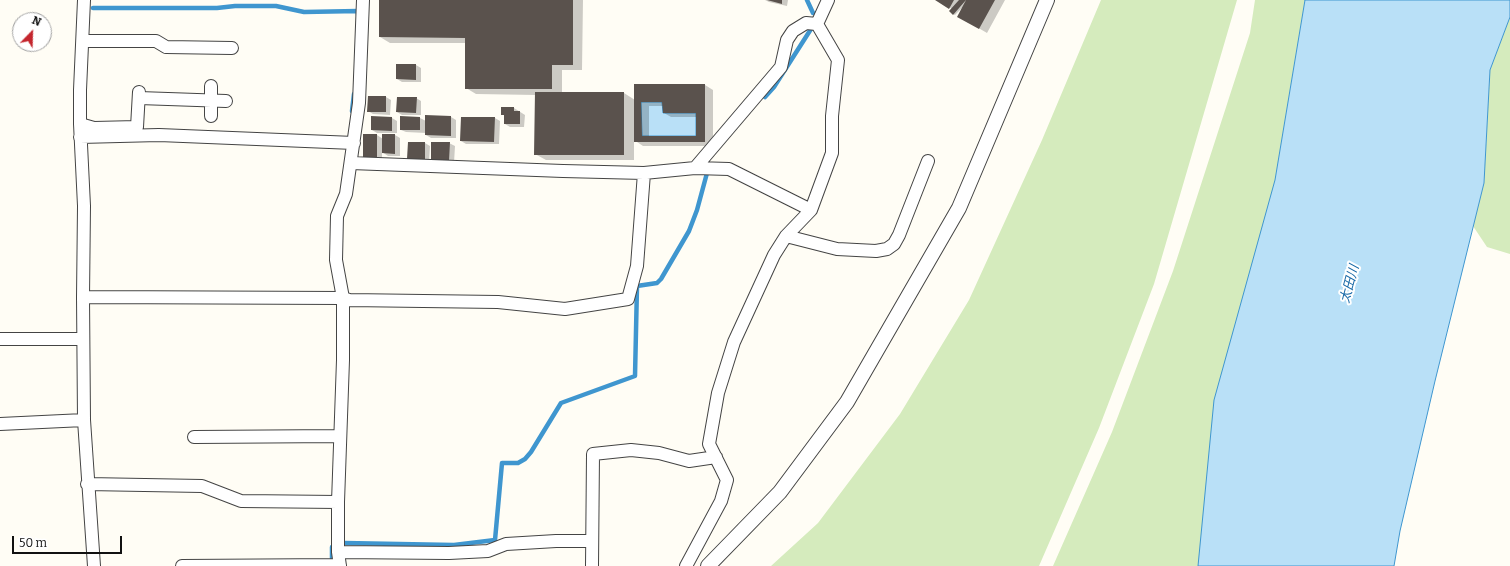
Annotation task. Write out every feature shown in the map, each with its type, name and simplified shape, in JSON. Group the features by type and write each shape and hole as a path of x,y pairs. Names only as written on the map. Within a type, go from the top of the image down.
{"street":[{"path":"84,0 80,90 80,136 84,206 84,420 87,484 94,566"},
{"path":"182,566 340,566 338,552 338,502 343,298 336,260 337,216 346,194 359,103 363,0"},
{"path":"817,24 828,0"},
{"path":"708,566 780,492 847,402 959,208 1048,0"},
{"path":"686,566 721,501 727,480 709,444 718,393 734,342 774,255 786,236 811,210 832,153 832,116 838,60 817,24 806,22 793,31 787,40 780,67 694,168"},
{"path":"83,41 156,41 166,47 232,48"},
{"path":"211,86 211,116"},
{"path":"80,124 94,128 137,127 139,95 226,101"},
{"path":"80,136 159,135 354,143"},
{"path":"786,236 837,249 876,251 887,249 894,244 899,235 928,161"},
{"path":"351,163 644,173 694,168 728,169 811,210"},
{"path":"83,297 343,298 349,300 498,302 565,309 628,299 637,266 644,173"},
{"path":"0,339 83,339"},
{"path":"0,424 84,420"},
{"path":"194,437 340,436"},
{"path":"592,566 593,454 631,450 659,453 689,461 716,457"},
{"path":"87,484 202,486 241,500 338,502"},
{"path":"338,552 449,553 488,551 506,544 556,541 592,542"}],"green space":[{"path":"1101,0 1237,0 1154,284 1099,428 1039,566 771,566 818,523 900,414 969,300 1042,140"},
{"path":"1255,0 1305,0 1275,180 1198,566 1053,566 1112,432 1173,271 1250,33"},
{"path":"1510,17 1510,254 1487,247 1473,226 1484,183 1490,70"}],"water":[{"name":"太田川","path":"1305,0 1510,0 1510,17 1490,70 1484,183 1435,381 1400,531 1394,566 1198,566 1214,400 1275,180"},
{"path":"641,102 662,102 663,113 696,113 696,136 642,136"}],"building":[{"path":"379,0 573,0 573,65 552,65 552,89 465,89 465,38 379,37"},
{"path":"767,0 782,0 782,4"},
{"path":"935,0 954,0 949,9"},
{"path":"959,0 966,0 953,15 949,11"},
{"path":"966,0 995,0 979,29 957,17"},
{"path":"396,64 416,64 416,80 396,79"},
{"path":"634,84 705,84 705,142 634,142","holes":["641,102 662,102 663,113 696,113 696,136 642,136"]},
{"path":"535,92 624,92 624,155 534,155"},
{"path":"368,96 386,96 386,112 367,112"},
{"path":"397,97 417,97 416,113 396,112"},
{"path":"501,107 514,107 514,111 520,111 520,124 504,124 504,115 501,115"},
{"path":"425,115 451,116 451,136 425,135"},
{"path":"371,116 392,117 392,131 371,130"},
{"path":"400,116 420,117 420,130 400,130"},
{"path":"461,117 495,117 494,142 460,141"},
{"path":"363,134 377,134 377,157 363,157"},
{"path":"382,134 395,134 395,154 382,153"},
{"path":"408,142 425,142 425,160 407,159"},
{"path":"431,142 450,142 449,161 431,160"}],"waterway":[{"path":"807,0 813,13"},
{"path":"93,8 217,8 235,6 276,6 304,12 358,11 358,15"},
{"path":"765,97 774,87 811,29"},
{"path":"352,111 354,94"},
{"path":"344,543 454,545 495,540 502,463 518,463 525,459 531,452 561,403 635,376 637,286 657,283 661,279 689,231 697,210 707,173"},
{"path":"332,547 332,558"}]}
